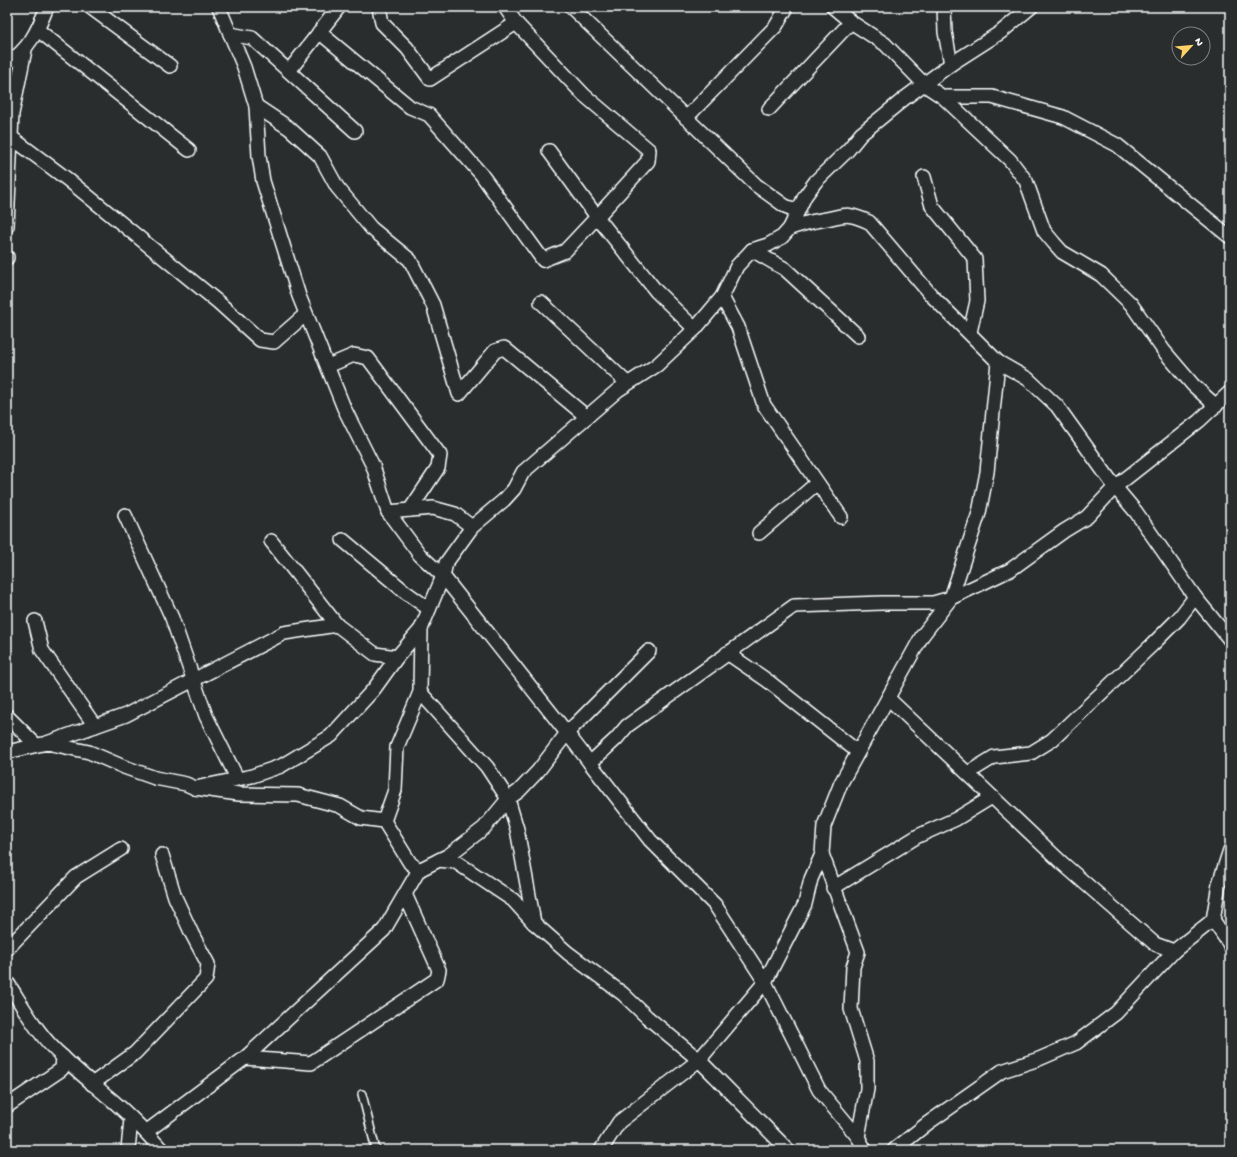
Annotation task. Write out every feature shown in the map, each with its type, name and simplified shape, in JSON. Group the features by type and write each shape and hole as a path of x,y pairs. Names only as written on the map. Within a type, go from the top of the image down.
{"street":[{"path":"7,63 25,50 38,30 47,7"},
{"path":"90,7 170,66"},
{"path":"219,7 244,67 256,106 259,156 263,181 299,296 344,408 373,466 388,512 420,555 443,576 650,840 693,881 714,905 765,982 819,1090 860,1146"},
{"path":"289,71 339,7"},
{"path":"379,7 382,23 407,48 430,79 516,23"},
{"path":"319,32 410,107 429,115 481,174 543,260 565,251 648,161 649,150 584,95 516,23 505,7"},
{"path":"571,7 756,185 785,206 798,211"},
{"path":"686,118 776,26 787,7"},
{"path":"833,7 851,22 885,44 925,85 943,97 1010,160 1026,181 1044,231 1054,243 1062,252 1101,275 1131,304 1164,351 1192,385 1216,406"},
{"path":"944,7 945,32 951,64"},
{"path":"195,788 252,776 281,766 331,736 374,689 397,657 421,629 443,576 446,563 472,527 504,500 514,489 523,472 555,443 628,383 657,365 695,330 722,297 737,266 752,250 775,242 790,228 805,196 816,181 848,150 861,134 905,98 925,85 951,64 1001,32 1031,7"},
{"path":"769,109 851,22"},
{"path":"38,30 189,150"},
{"path":"230,34 252,38 355,131"},
{"path":"7,226 12,114 25,50"},
{"path":"943,97 992,97 1063,117 1117,145 1230,237"},
{"path":"256,106 289,128 320,156 337,187 371,228 410,260 433,305 459,394 495,351 504,348 587,417"},
{"path":"12,138 67,179 218,302 260,340 274,342 306,314"},
{"path":"549,151 596,217 656,291 695,330"},
{"path":"924,177 932,206 975,260 977,301 970,332"},
{"path":"790,228 808,221 821,220 840,215 858,217 869,222 931,295 970,332 998,362 1028,379 1057,406 1115,487 1136,512 1195,597 1230,640"},
{"path":"752,250 785,269 858,336"},
{"path":"722,297 738,327 764,405 841,517"},
{"path":"541,302 628,383"},
{"path":"328,366 354,355 368,358 440,455 438,468 410,510"},
{"path":"601,1150 619,1122 700,1060 765,982 805,904 811,879 822,854 824,826 841,783 922,636 951,598 979,512 986,479 991,444 998,362"},
{"path":"590,763 628,726 794,606 882,603 933,604 951,598 1010,570 1064,531 1087,517 1115,487 1216,406 1230,392"},
{"path":"759,533 817,483"},
{"path":"388,512 433,508 455,514 472,527"},
{"path":"126,515 172,618 206,716 237,778"},
{"path":"344,540 404,592 429,609"},
{"path":"271,541 337,625 375,654 397,657"},
{"path":"968,773 994,756 1031,753 1052,740 1179,618 1195,597"},
{"path":"35,621 42,650 95,726"},
{"path":"7,752 41,744 126,715 284,632 337,625"},
{"path":"384,821 395,790 397,747 420,692 421,629"},
{"path":"146,1132 245,1058 384,930 419,870 439,860 484,828 508,800 520,791 538,771 567,734 649,651"},
{"path":"727,653 768,681 858,752"},
{"path":"420,692 487,767 508,800 517,829 534,923"},
{"path":"888,698 992,797 1127,920 1156,944 1174,951"},
{"path":"7,716 41,744 89,752 155,778 186,784 195,788 239,794 298,795 340,806 361,818 384,821"},
{"path":"833,888 911,840 956,819 992,797"},
{"path":"384,821 410,863 419,870"},
{"path":"7,949 76,877 121,849"},
{"path":"894,1150 940,1114 1002,1071 1039,1059 1076,1043 1116,1013 1174,951 1213,920 1219,884 1230,850"},
{"path":"822,854 833,888 858,952 853,967 851,1009 867,1061 867,1089 860,1146"},
{"path":"92,1084 135,1053 206,978 208,964 175,897 162,856"},
{"path":"439,860 456,862 513,900 534,923 568,953 623,994 647,1017 700,1060 788,1150"},
{"path":"245,1058 311,1063 437,979 439,970 405,894"},
{"path":"1213,920 1230,945"},
{"path":"7,982 52,1048 132,1119 162,1150"},
{"path":"7,1106 62,1069 63,1057"},
{"path":"128,1150 132,1119"}],"lane":[{"path":"362,1094 376,1150"}]}
